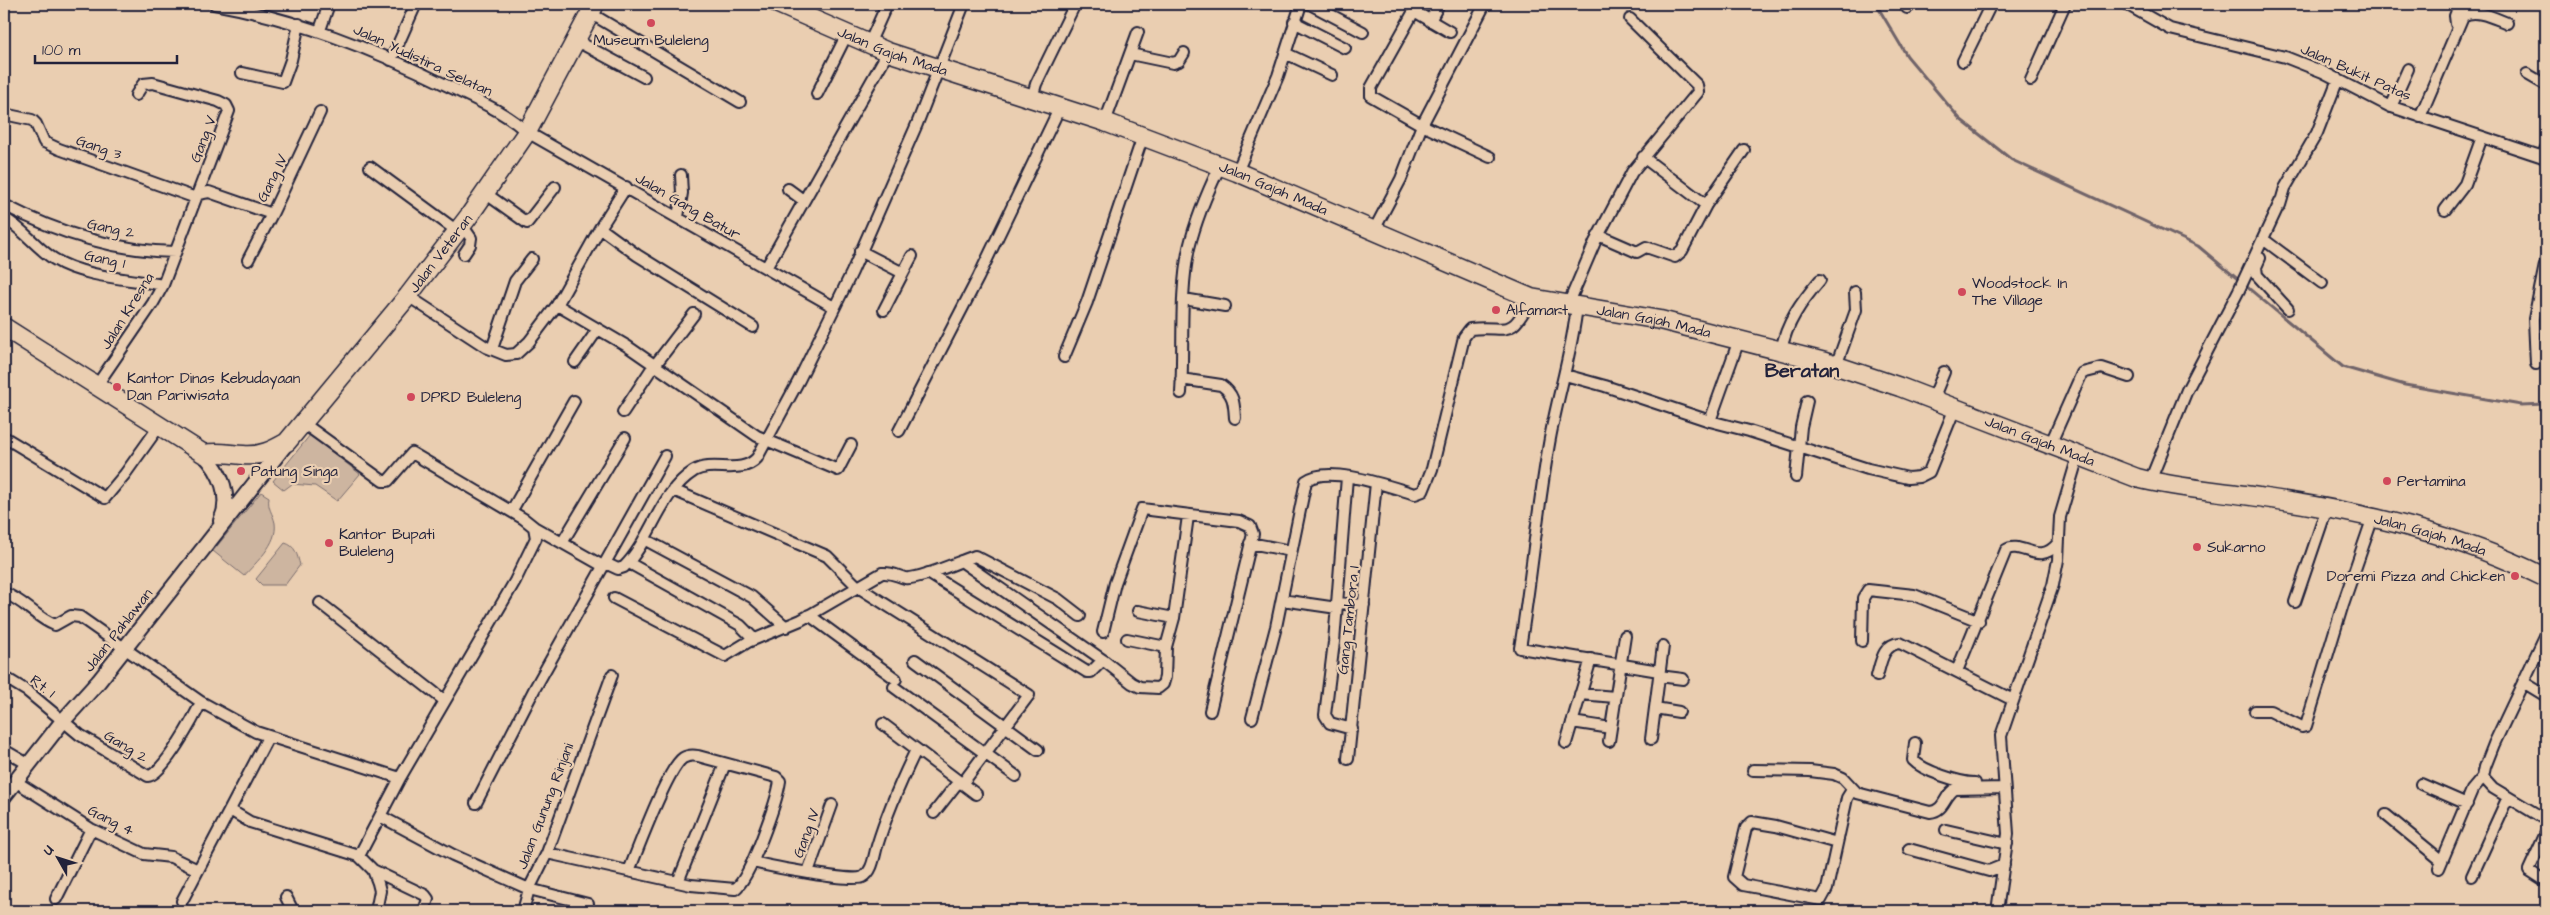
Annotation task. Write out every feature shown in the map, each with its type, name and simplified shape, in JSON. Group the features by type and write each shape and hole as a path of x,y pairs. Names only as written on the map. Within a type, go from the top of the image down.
{"highway":[{"name":"Jalan Gajah Mada","path":"778,4 888,52 1106,122 1237,172 1373,232 1531,298 1660,320 1836,366 1933,399 2078,456 2150,481 2327,508 2373,517 2496,555 2546,578"},
{"name":"Jalan Veteran","path":"287,442 408,296 485,193 527,132 592,8"},
{"path":"4,327 204,454 218,451 244,455 259,454 268,452 287,442"}],"main road":[{"name":"Jalan Veteran","path":"256,482 287,442"},
{"path":"204,454 213,464 226,494 225,513 217,531"},
{"name":"Jalan Pahlawan","path":"4,796 62,722 124,649 256,482"}],"street":[{"name":"Jalan Yudistira Selatan","path":"214,4 258,8 320,30 391,60 505,114 527,132"},
{"path":"320,30 329,4"},
{"path":"391,60 416,4"},
{"path":"869,44 887,4"},
{"path":"303,423 380,480 388,481 412,453 512,510 534,527 562,543 604,564 621,569 629,563 673,490 696,470 745,465 755,460 800,380 860,252 909,141 964,4"},
{"path":"1032,98 1036,84 1075,4"},
{"path":"1237,172 1278,76 1301,4"},
{"path":"1310,4 1363,32"},
{"path":"1430,21 1439,4"},
{"path":"1373,232 1401,179 1422,125 1485,4"},
{"path":"1963,61 1991,4"},
{"path":"2030,80 2065,4"},
{"name":"Jalan Bukit Patas","path":"2126,4 2170,29 2215,41 2260,49 2308,65 2391,107 2545,154"},
{"path":"2456,28 2455,16 2460,4"},
{"path":"1450,32 1430,21 1416,7 1370,94 1422,125 1490,157"},
{"path":"592,8 740,102"},
{"path":"2420,117 2462,16 2468,13 2478,13 2507,22"},
{"path":"1630,19 1699,88 1696,96 1632,172 1598,235 1573,306 1574,335 1554,413 1533,543 1532,573 1520,648 1620,664 1683,679"},
{"path":"1294,22 1345,48"},
{"path":"242,73 283,82 291,60 299,24"},
{"path":"1106,122 1138,32"},
{"path":"817,94 847,34"},
{"path":"576,40 644,77"},
{"path":"766,268 888,52"},
{"path":"1130,54 1173,63 1179,61 1184,52"},
{"path":"1285,53 1332,75"},
{"path":"2391,107 2408,69"},
{"path":"2527,74 2546,85"},
{"path":"2150,481 2187,390 2242,285 2285,188 2317,133 2338,79"},
{"name":"Gang V","path":"136,95 144,84 153,83 218,101 229,107 224,126 197,196"},
{"path":"899,431 978,278 1060,107"},
{"name":"Gang IV","path":"197,196 209,192 272,214 320,112"},
{"name":"Gang 3","path":"4,114 32,120 36,124 44,142 58,149 197,196"},
{"name":"Jalan Gang Batur","path":"527,132 834,307"},
{"path":"1064,357 1087,302 1143,136"},
{"path":"2446,210 2465,184 2482,136"},
{"path":"1598,235 1637,252 1646,247 1675,258 1682,252 1706,205 1744,150"},
{"path":"1643,157 1706,205"},
{"path":"1180,393 1185,274 1204,199 1220,166"},
{"path":"370,167 460,228 471,238 470,245 464,254"},
{"path":"678,217 682,193 681,175"},
{"path":"485,193 527,223 555,187"},
{"path":"408,296 492,350 506,355 521,351 557,305 600,228 626,188"},
{"path":"788,189 803,200"},
{"name":"Jalan Kresna","path":"97,385 154,302 163,285 197,196"},
{"path":"2281,200 2279,216 2256,272 2288,309"},
{"name":"Gang 2","path":"4,204 43,224 117,247 175,252"},
{"path":"248,260 272,214"},
{"name":"Gang 1","path":"4,218 25,231 45,252 56,260 75,268 163,285"},
{"path":"600,228 637,255 753,327"},
{"path":"2267,242 2322,283"},
{"path":"860,252 903,273"},
{"path":"884,310 912,256"},
{"path":"492,350 515,281 532,259"},
{"path":"2536,364 2534,319 2546,260"},
{"path":"1781,351 1788,326 1805,298 1820,280"},
{"path":"1836,366 1856,310 1855,292"},
{"path":"1252,718 1282,600 1306,481 1321,475 1347,477 1415,494 1425,490 1464,337 1468,330 1473,328 1502,330 1512,328 1531,298"},
{"path":"1184,299 1225,306"},
{"path":"557,305 655,365 766,441 838,470 851,445"},
{"path":"623,412 655,365 694,314"},
{"path":"575,362 598,329"},
{"path":"1710,421 1738,340"},
{"path":"2050,445 2082,373 2102,368 2129,377"},
{"path":"1933,399 1944,372"},
{"path":"1565,375 1647,399 1710,421 1750,431 1799,448 1908,478 1925,475 1931,468 1955,408"},
{"path":"1182,379 1221,385 1234,398 1235,418"},
{"path":"512,510 574,401"},
{"path":"1796,477 1807,401"},
{"path":"4,437 105,498 129,469 160,425"},
{"path":"562,543 625,438"},
{"path":"476,803 519,718 665,456"},
{"path":"1996,911 2007,844 2008,818 2001,736 2053,584 2058,560 2058,543 2064,503 2078,456"},
{"path":"1347,477 1337,605 1325,715 1330,724 1352,729"},
{"name":"Gang Tambora I","path":"1348,758 1376,484"},
{"path":"673,490 827,556 858,587 1029,695 986,754 934,813"},
{"path":"1103,632 1115,583 1142,508 1246,523 1252,529 1250,543 1210,711"},
{"path":"2295,602 2327,508"},
{"path":"961,561 1132,683 1140,687 1158,688 1163,684 1165,677 1166,647 1174,618 1188,516"},
{"path":"2255,711 2270,711 2302,727 2306,726 2343,604 2373,517"},
{"path":"359,856 382,816 400,778 515,581 535,541 534,527"},
{"path":"644,538 752,597 786,627"},
{"path":"1250,543 1291,551"},
{"path":"1958,671 2008,548 2042,554 2058,543"},
{"path":"614,598 722,655 727,655 754,639 809,616 882,573 892,572 906,578 928,573 975,556 1058,599 1080,616"},
{"path":"629,563 740,625 754,639"},
{"path":"928,573 1087,672 1091,672 1102,660"},
{"path":"1862,641 1863,598 1868,590 1914,595 1979,621"},
{"path":"4,594 27,605 55,625 71,616 80,617 201,702 268,737 314,749 400,778"},
{"path":"1282,600 1337,605 1364,605"},
{"path":"320,603 445,701"},
{"path":"1138,611 1174,618"},
{"path":"809,616 1016,776"},
{"path":"2386,815 2440,864 2475,785 2483,777 2484,767 2494,744 2546,634"},
{"path":"1609,741 1625,636"},
{"path":"1127,639 1166,647"},
{"path":"1877,676 1884,652 1895,643 1909,647 2013,700"},
{"path":"1651,739 1663,646"},
{"path":"915,660 1038,750"},
{"path":"1566,744 1591,660"},
{"name":"Jalan Gunung Rinjani","path":"588,904 528,889 547,853 612,675"},
{"name":"Rt. 1","path":"4,677 27,691 62,722"},
{"path":"2523,682 2546,696"},
{"path":"1580,694 1615,697"},
{"name":"Gang 2","path":"62,722 134,769 152,776 175,747 201,702"},
{"path":"1654,708 1679,712"},
{"path":"1572,722 1611,728"},
{"path":"883,724 976,794"},
{"path":"182,901 268,737"},
{"path":"1915,743 1913,760 1920,766 1954,780 1970,783 2004,784"},
{"path":"4,750 28,764"},
{"path":"753,862 857,879 866,875 891,806 916,750"},
{"path":"547,853 678,882 709,888 735,889 743,882 753,862 780,780 688,755 679,762 657,804 629,871"},
{"path":"678,882 726,764"},
{"path":"1752,770 1825,772 1842,778 1852,790 1885,802 1933,812 1942,808 1949,794 1956,790 2004,784"},
{"path":"2483,777 2489,785 2546,820"},
{"name":"Gang 4","path":"15,781 91,829 144,854 171,858 198,870"},
{"path":"2421,784 2467,804"},
{"path":"1837,843 1776,826 1752,822 1746,828 1734,877 1742,885 1820,900 1827,889 1837,843 1846,798 1852,790"},
{"path":"2472,876 2508,797"},
{"name":"Gang IV","path":"808,872 832,805"},
{"path":"230,810 250,822 359,856 373,870 426,895 428,903 424,911"},
{"path":"382,816 453,855 528,889 523,911"},
{"path":"56,899 91,829"},
{"path":"1946,830 2007,844"},
{"path":"2546,833 2529,870 2546,881"},
{"path":"1909,849 1989,871 2004,866"},
{"path":"373,870 380,891 376,911"},
{"path":"286,897 293,911"}],"shaded area":[{"path":"310,435 360,474 337,501 315,486 292,484 284,490 273,481"},
{"path":"261,492 269,497 275,531 270,545 244,576 213,551"},
{"path":"285,543 292,546 297,554 300,565 285,585 262,585 256,579"}],"waterway":[{"path":"1876,4 1907,56 1960,119 2012,160 2198,246 2343,367 2405,385 2521,405 2546,404"}],"place":[{"name":"Museum Buleleng","path":"651,23"},
{"name":"Woodstock In The Village","path":"1962,292"},
{"name":"Alfamart","path":"1496,310"},
{"name":"Kantor Dinas Kebudayaan Dan Pariwisata","path":"117,387"},
{"name":"DPRD Buleleng","path":"411,397"},
{"name":"Patung Singa","path":"241,471"},
{"name":"Pertamina","path":"2387,481"},
{"name":"Kantor Bupati Buleleng","path":"329,543"},
{"name":"Sukarno","path":"2197,547"},
{"name":"Doremi Pizza and Chicken","path":"2515,576"}],"district":[{"name":"Beratan","path":"1802,370"}]}
